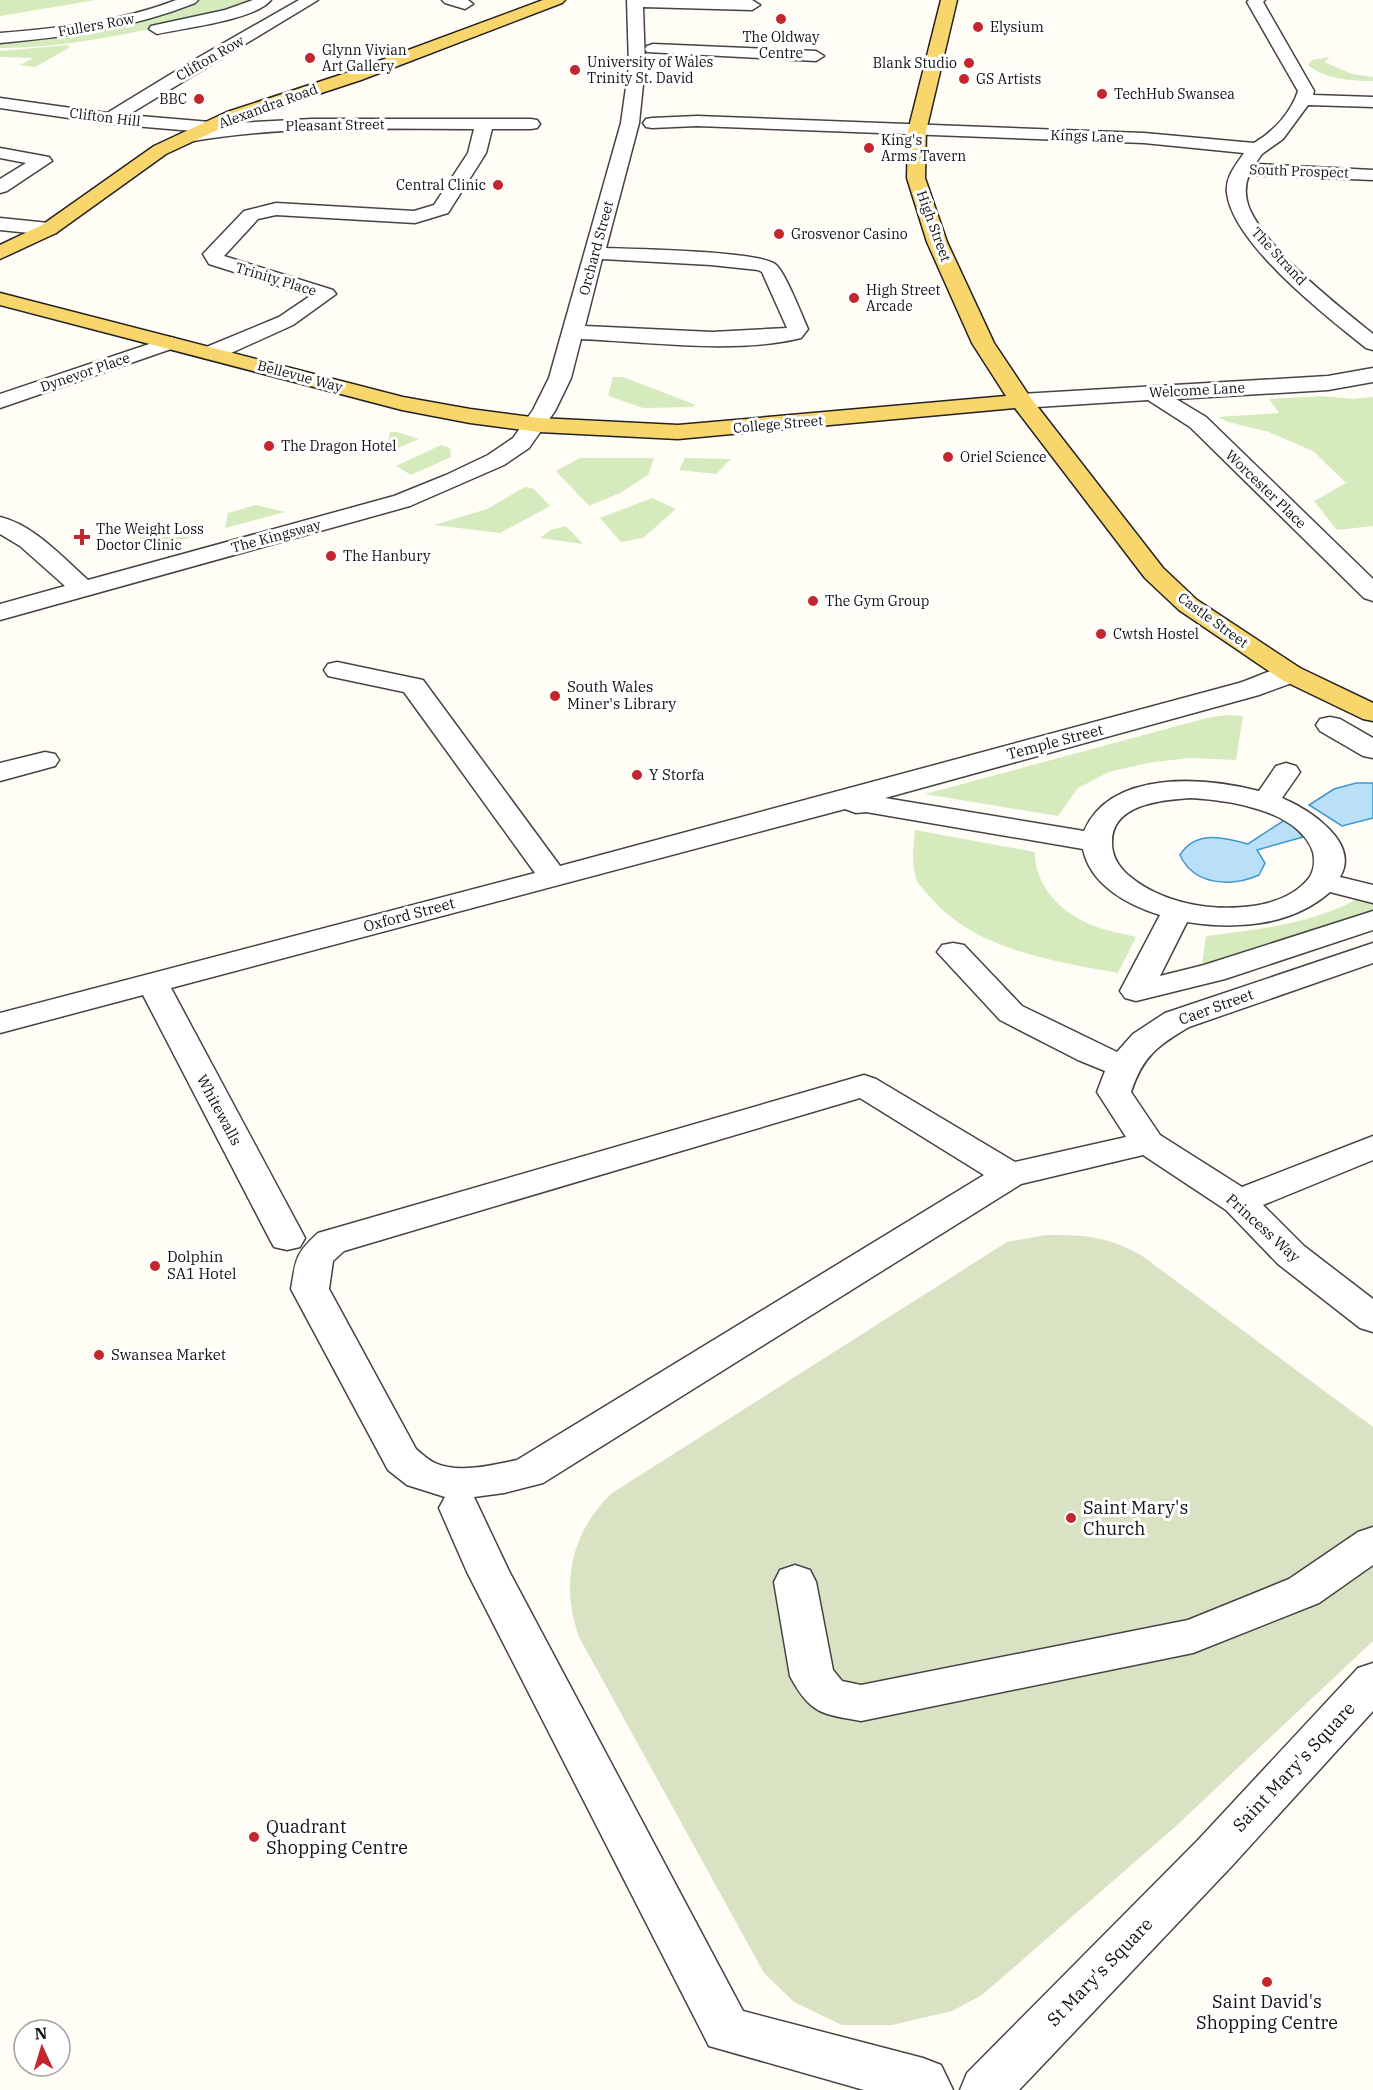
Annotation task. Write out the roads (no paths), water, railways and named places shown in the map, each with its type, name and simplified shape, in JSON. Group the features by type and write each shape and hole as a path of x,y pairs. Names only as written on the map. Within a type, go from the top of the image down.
{"main road":[{"name":"Alexandra Road","path":"0,253 49,229 160,150 233,116 355,76 557,0"},
{"name":"High Street","path":"950,0 917,131 916,178 937,242 983,343 1021,401"},
{"name":"Bellevue Way","path":"0,299 402,403 458,415 536,425"},
{"name":"College Street","path":"536,425 621,432 678,432 1021,401"},
{"name":"Castle Street","path":"1021,401 1154,573 1188,605 1291,674 1371,711"}],"street":[{"name":"Fullers Row","path":"0,38 90,28 129,20 190,0"},
{"path":"135,34 231,13 258,5 263,0"},
{"name":"Clifton Row","path":"111,119 200,63 310,0"},
{"path":"635,1 656,5 753,5"},
{"name":"Orchard Street","path":"536,425 560,378 630,123 637,66 635,1"},
{"path":"1256,1 1306,95"},
{"path":"637,66 651,55 656,43 816,56"},
{"path":"1241,169 1306,95 1373,88"},
{"path":"1306,95 1373,102"},
{"name":"Clifton Hill","path":"0,103 111,119 210,127"},
{"name":"Kings Lane","path":"652,123 697,121 1265,144"},
{"name":"Trinity Place","path":"212,353 286,321 326,294 216,260 213,254 251,215 276,210 415,217 441,209 477,153 484,124"},
{"name":"Pleasant Street","path":"188,137 255,126 531,124"},
{"name":"South Prospect","path":"1265,144 1300,159 1335,170 1365,174"},
{"path":"0,153 43,161 0,187"},
{"name":"South Prospect","path":"1241,169 1365,174"},
{"name":"The Strand","path":"1241,169 1235,194 1247,222 1271,253 1338,316 1373,344"},
{"path":"0,224 49,229"},
{"path":"573,332 705,338 776,336 794,334 798,329 770,269 763,265 711,259 594,253"},
{"path":"1338,316 1373,313"},
{"name":"Dynevor Place","path":"0,401 170,343"},
{"name":"Welcome Lane","path":"1021,401 1328,383 1373,375"},
{"name":"Worcester Place","path":"1152,393 1198,422 1373,593"},
{"name":"The Kingsway","path":"0,612 402,501 496,460 521,443 536,425"},
{"path":"0,524 29,541 84,590"},
{"path":"337,670 413,686 553,877"},
{"name":"Temple Street","path":"818,807 1249,689 1291,674"},
{"path":"1330,725 1373,750"},
{"path":"0,772 45,760"},
{"path":"1266,801 1286,772"},
{"path":"1200,789 1229,792 1266,801 1293,814 1313,829 1326,846 1330,864 1325,882 1309,898 1284,910 1251,916 1223,916 1178,910 1143,898 1117,880 1100,861 1095,842 1103,820 1124,803 1154,793 1200,789"},
{"path":"818,807 866,803 1095,842"},
{"name":"Oxford Street","path":"0,1023 818,807"},
{"path":"1325,882 1373,894"},
{"path":"1178,910 1136,992 1214,972 1373,920"},
{"path":"953,952 1011,1013 1090,1053 1122,1066"},
{"name":"Caer Street","path":"1148,1143 1114,1092 1122,1066 1135,1048 1176,1020 1373,952"},
{"name":"Whitewalls","path":"152,982 287,1238"},
{"path":"1010,1175 864,1086 331,1242 315,1257 310,1289 402,1460 422,1475 464,1482 494,1481 530,1472 1010,1175 1148,1143"},
{"name":"Princess Way","path":"1148,1143 1239,1202 1292,1255 1373,1319"},
{"path":"1239,1202 1373,1147"},
{"path":"459,1508 488,1572 727,2030 923,2082 928,2090"},
{"path":"795,1582 812,1676 829,1697 861,1702 1193,1636 1304,1591 1373,1543"},
{"name":"Saint Mary's Square","path":"1214,1854 1373,1681"},
{"name":"St Mary's Square","path":"985,2090 1214,1854"}],"water":[{"path":"1356,783 1373,783 1373,818 1342,826 1309,805 1334,789"},
{"path":"1286,819 1303,837 1257,850 1265,863 1259,875 1248,879 1226,882 1204,878 1194,873 1180,855 1186,847 1202,839 1220,838 1248,844"}],"place":[{"name":"The Oldway Centre","path":"781,19"},
{"name":"Elysium","path":"978,27"},
{"name":"Glynn Vivian Art Gallery","path":"310,58"},
{"name":"Blank Studio","path":"969,63"},
{"name":"University of Wales Trinity St. David","path":"575,70"},
{"name":"GS Artists","path":"964,79"},
{"name":"TechHub Swansea","path":"1102,94"},
{"name":"BBC","path":"199,99"},
{"name":"King's Arms Tavern","path":"869,148"},
{"name":"Central Clinic","path":"498,185"},
{"name":"Grosvenor Casino","path":"779,234"},
{"name":"High Street Arcade","path":"854,298"},
{"name":"The Dragon Hotel","path":"269,446"},
{"name":"Oriel Science","path":"948,457"},
{"name":"The Weight Loss Doctor Clinic","path":"82,537"},
{"name":"The Hanbury","path":"331,556"},
{"name":"The Gym Group","path":"813,601"},
{"name":"Cwtsh Hostel","path":"1101,634"},
{"name":"South Wales Miner's Library","path":"555,696"},
{"name":"Y Storfa","path":"637,775"},
{"name":"Dolphin SA1 Hotel","path":"155,1266"},
{"name":"Swansea Market","path":"99,1355"},
{"name":"Saint Mary's Church","path":"1071,1518"},
{"name":"Quadrant Shopping Centre","path":"254,1837"},
{"name":"Saint David's Shopping Centre","path":"1267,1982"}]}
